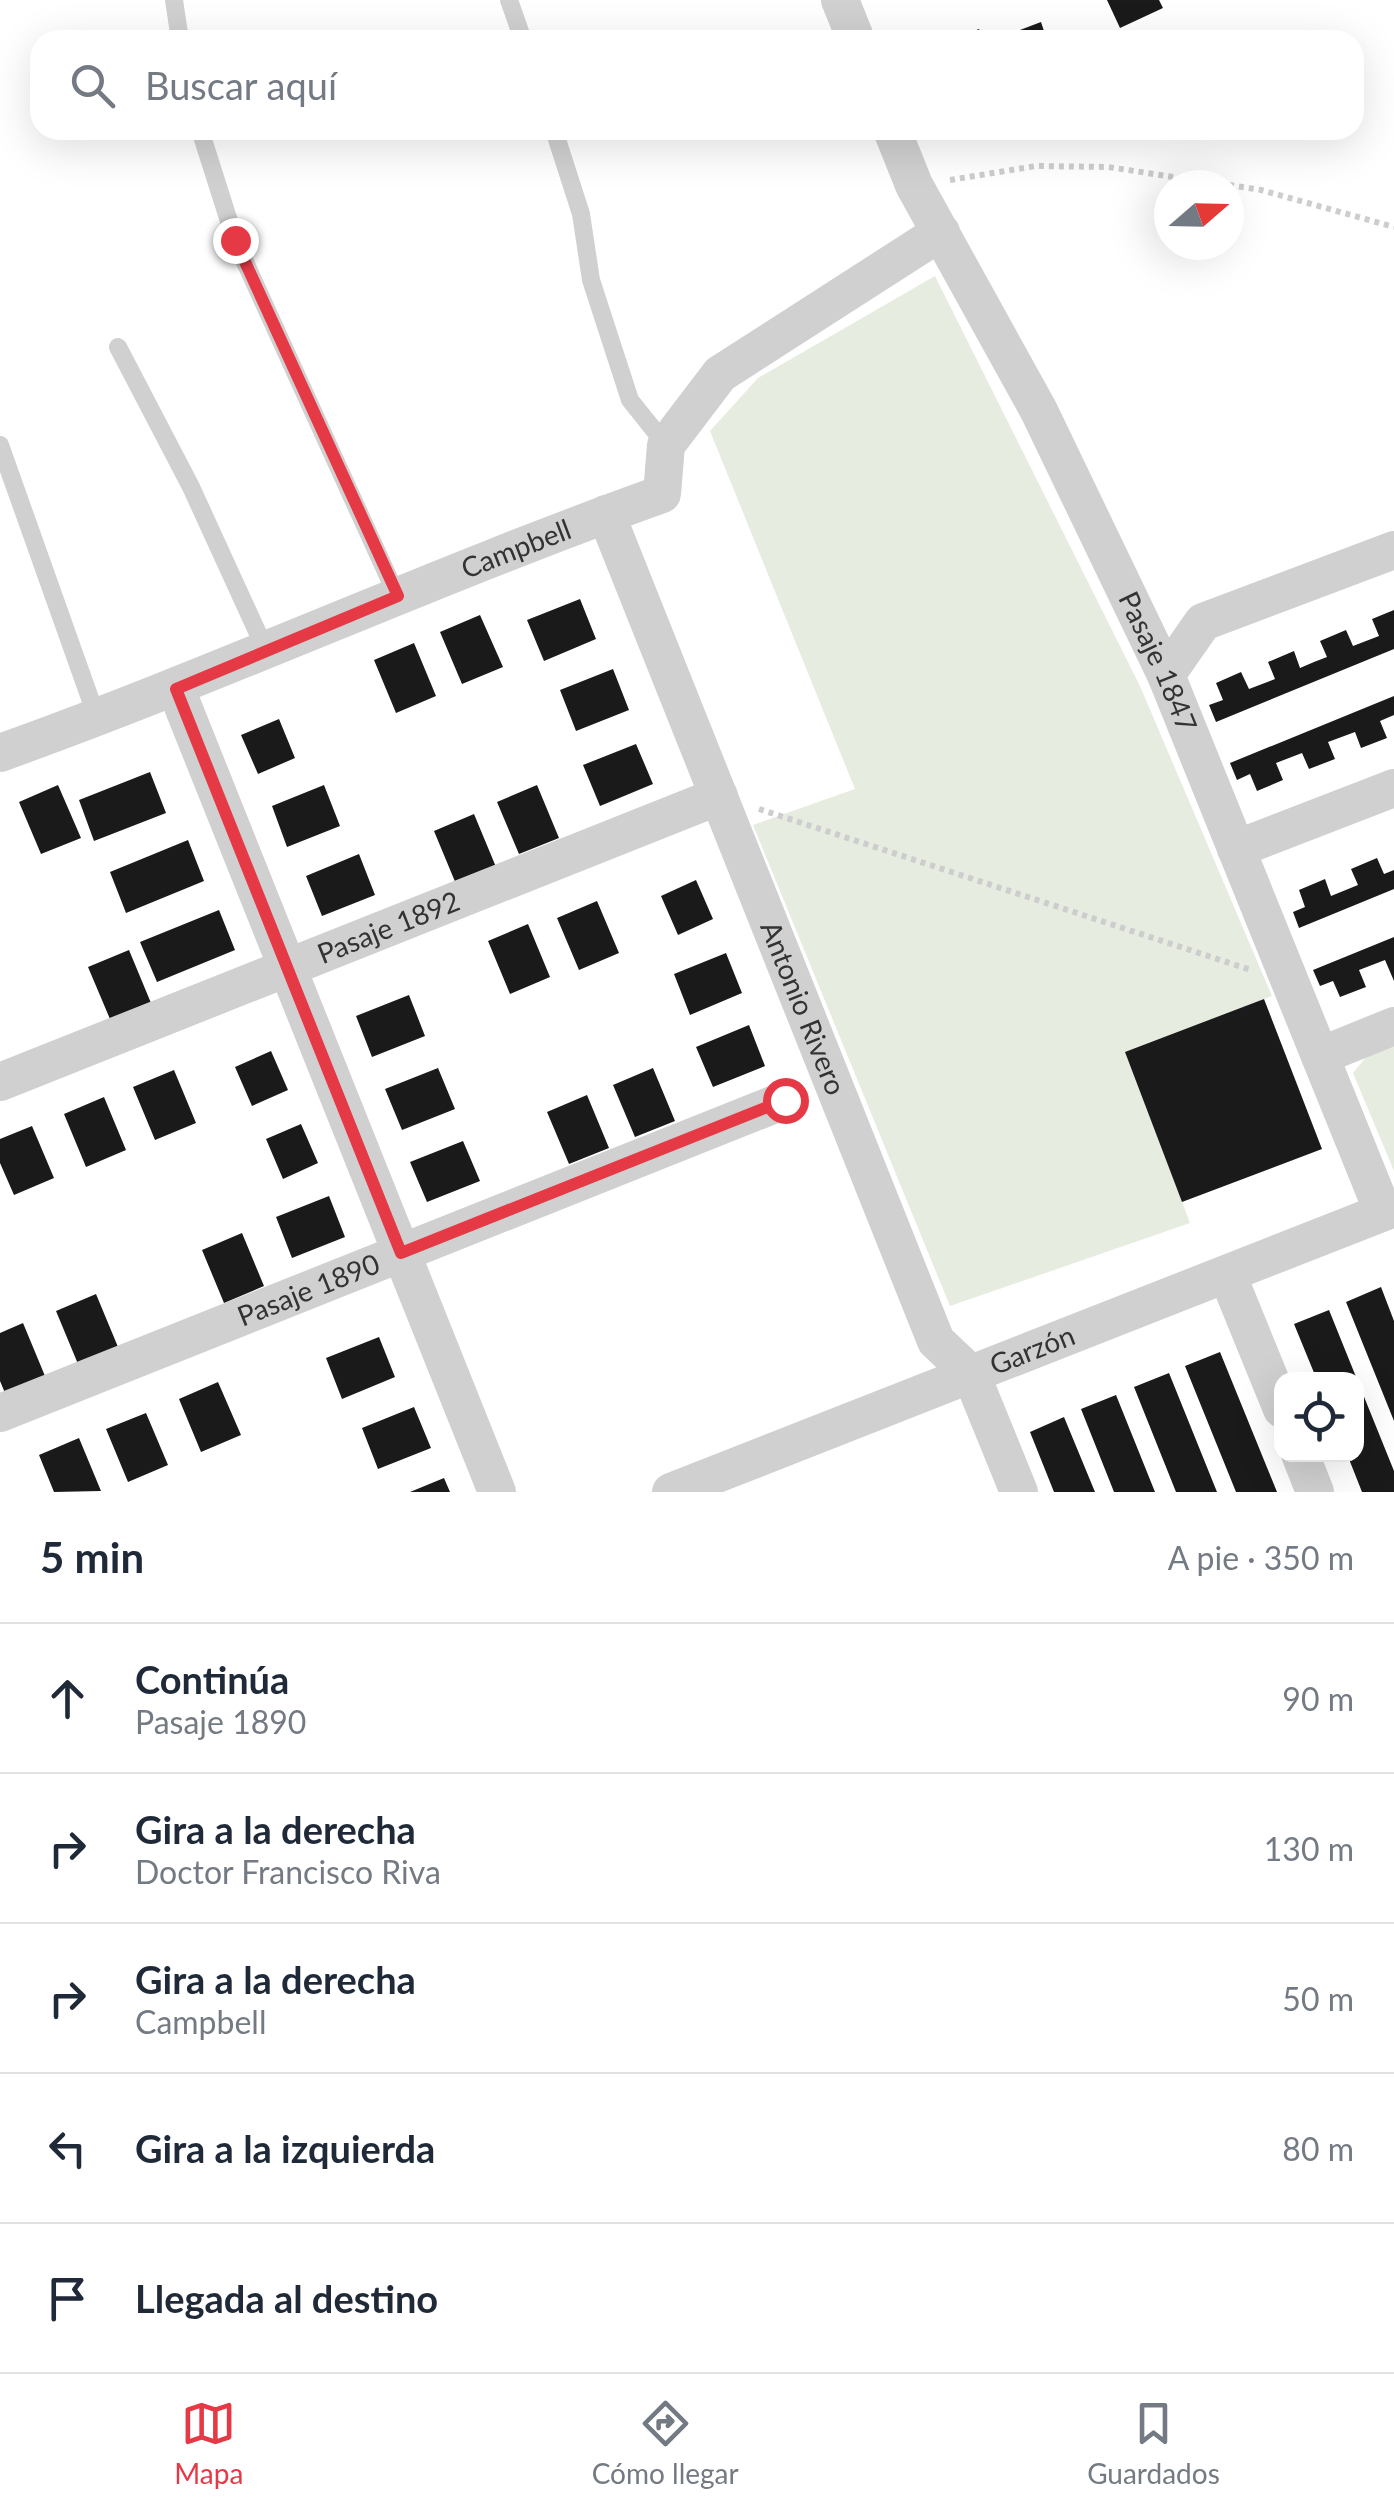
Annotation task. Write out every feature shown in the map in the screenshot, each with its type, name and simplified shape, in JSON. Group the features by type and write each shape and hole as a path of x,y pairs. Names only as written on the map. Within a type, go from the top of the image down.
{"street":[{"path":"840,0 852,30"},
{"name":"Pasaje 1847","path":"896,140 914,185 1039,412 1166,675 1320,1056 1389,1210"},
{"path":"666,445 720,374 941,232"},
{"name":"Campbell","path":"0,753 176,689 398,596 662,494 666,445"},
{"name":"Antonio Rivero","path":"606,514 936,1342 971,1374 1019,1492"},
{"path":"1166,675 1203,622 1394,550"},
{"path":"176,689 497,1492"},
{"path":"1236,849 1394,788"},
{"name":"Pasaje 1892","path":"0,1082 718,796"},
{"path":"1320,1056 1394,1026"},
{"name":"Pasaje 1890","path":"0,1412 785,1100"},
{"name":"Garzón","path":"672,1492 1389,1210"},
{"path":"1227,1274 1274,1389"},
{"path":"1303,1462 1315,1492"}],"lane":[{"path":"174,0 178,30"},
{"path":"510,0 520,30"},
{"path":"203,140 235,240 398,596"},
{"path":"557,140 580,214 590,280 630,400 666,445"},
{"path":"118,347 191,487 266,651"},
{"path":"0,445 98,718"}],"path":[{"path":"914,185 1036,166 1108,167 1154,174"},
{"path":"1244,187 1394,227"},
{"path":"718,796 1290,982"}],"shaded area":[{"path":"935,276 1140,686 1272,996 1126,1052 1190,1223 950,1306 753,825 855,789 710,431 758,378"},
{"path":"1394,1046 1394,1171 1353,1073 1366,1057"}],"building":[{"path":"1107,0 1159,0 1163,8 1120,28"},
{"path":"1041,22 1044,30 1020,30"},
{"path":"580,599 596,639 544,661 527,620"},
{"path":"1394,610 1394,649 1216,722 1209,705 1223,700 1216,683 1241,672 1249,689 1275,679 1268,662 1294,651 1300,668 1327,657 1320,641 1346,630 1353,646 1379,636 1372,619"},
{"path":"480,615 503,667 462,684 440,632"},
{"path":"414,643 436,696 396,713 374,660"},
{"path":"613,669 629,710 576,731 560,690"},
{"path":"1394,696 1394,715 1380,721 1387,738 1361,748 1355,732 1328,742 1335,759 1309,769 1302,753 1276,763 1283,780 1257,791 1250,774 1237,780 1230,763"},
{"path":"279,719 295,758 258,774 241,735"},
{"path":"636,744 653,784 600,806 583,765"},
{"path":"150,772 166,813 94,841 79,800"},
{"path":"58,785 81,838 41,854 19,802"},
{"path":"324,785 340,826 287,847 272,806"},
{"path":"537,785 559,838 519,854 497,802"},
{"path":"474,814 496,867 456,884 434,831"},
{"path":"188,840 204,881 126,913 110,872"},
{"path":"359,854 375,895 322,916 306,876"},
{"path":"1377,858 1384,874 1394,870 1394,889 1299,928 1293,912 1305,907 1299,890 1325,879 1331,896 1358,885 1351,869"},
{"path":"696,880 713,919 678,935 661,896"},
{"path":"597,901 619,953 579,970 557,918"},
{"path":"219,910 235,950 157,982 140,942"},
{"path":"528,924 550,977 510,994 488,941"},
{"path":"1394,937 1394,981 1385,960 1359,970 1366,987 1340,997 1333,981 1320,986 1313,970"},
{"path":"129,950 151,1003 110,1019 88,967"},
{"path":"726,953 742,993 690,1015 674,974"},
{"path":"409,995 425,1036 372,1057 356,1016"},
{"path":"1264,999 1322,1149 1182,1202 1125,1052"},
{"path":"749,1025 765,1066 713,1087 696,1047"},
{"path":"271,1051 288,1090 252,1106 235,1067"},
{"path":"438,1068 455,1109 402,1130 385,1089"},
{"path":"653,1068 675,1121 635,1137 613,1085"},
{"path":"174,1070 196,1123 155,1140 133,1087"},
{"path":"587,1095 609,1148 569,1164 547,1112"},
{"path":"104,1097 126,1150 86,1167 64,1114"},
{"path":"301,1124 318,1163 283,1179 266,1139"},
{"path":"32,1126 54,1178 14,1195 0,1163 0,1139"},
{"path":"463,1141 480,1181 427,1202 410,1162"},
{"path":"329,1196 345,1237 292,1258 276,1217"},
{"path":"242,1233 264,1286 224,1303 202,1250"},
{"path":"1381,1287 1394,1321 1394,1421 1346,1302"},
{"path":"96,1294 118,1347 78,1364 56,1311"},
{"path":"1329,1310 1354,1372 1314,1372 1294,1324"},
{"path":"23,1323 45,1376 5,1393 0,1381 0,1333"},
{"path":"379,1337 395,1377 342,1399 326,1358"},
{"path":"1220,1352 1277,1492 1236,1492 1185,1366"},
{"path":"1169,1373 1217,1492 1176,1492 1134,1387"},
{"path":"218,1382 241,1435 201,1452 179,1399"},
{"path":"1116,1395 1155,1492 1114,1492 1081,1409"},
{"path":"1364,1397 1394,1471 1394,1492 1362,1492 1350,1462 1364,1462"},
{"path":"414,1407 431,1448 378,1469 362,1428"},
{"path":"146,1413 168,1465 128,1482 106,1429"},
{"path":"1064,1417 1095,1492 1054,1492 1030,1432"},
{"path":"79,1438 101,1491 54,1492 39,1455"},
{"path":"444,1478 450,1492 410,1492"}],"route":[{"path":"235,240 398,596 176,689 401,1253 785,1100"}]}
